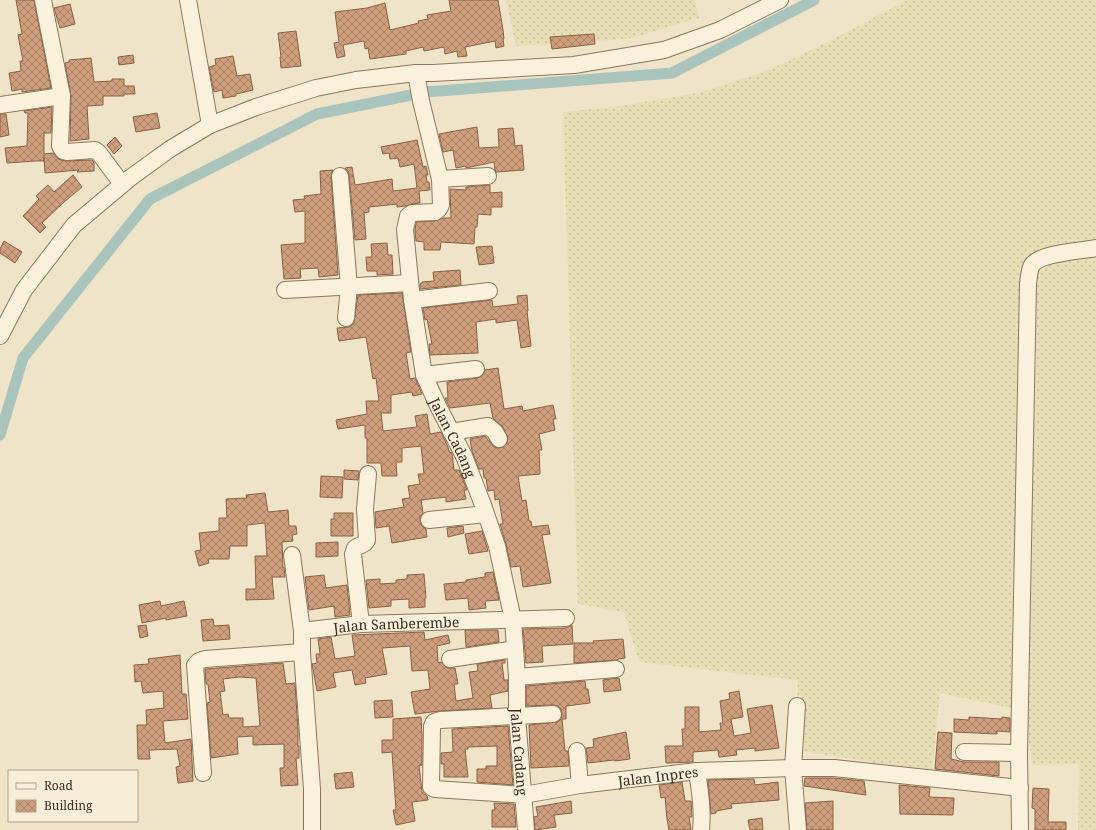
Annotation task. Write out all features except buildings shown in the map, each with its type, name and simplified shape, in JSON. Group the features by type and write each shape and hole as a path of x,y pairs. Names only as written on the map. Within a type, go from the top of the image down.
{"street":[{"path":"43,0 62,96 60,146 63,151 66,152 95,150 99,153 122,184"},
{"path":"188,0 210,125"},
{"path":"0,336 24,290 74,225 122,184 170,149 210,125 256,107 316,88 356,80 417,78 441,73 574,65 664,50 720,30 780,0"},
{"name":"Jalan Cadang","path":"417,78 421,101 440,179 441,205 435,212 412,213 408,216 405,230 412,300 424,375 464,456 486,514 497,546 513,620 518,677 518,716 526,830"},
{"path":"0,105 62,96"},
{"path":"340,176 349,287 346,318"},
{"path":"440,179 488,176"},
{"path":"1020,830 1019,753 1028,284 1030,270 1038,259 1047,256 1096,248"},
{"path":"285,290 410,283"},
{"path":"412,300 489,291"},
{"path":"424,375 476,369"},
{"path":"451,432 488,426 495,432 499,440"},
{"path":"361,624 353,554 355,548 365,544 367,540 365,509 368,474"},
{"path":"429,520 486,514"},
{"path":"292,555 302,631 302,652 312,789 312,830"},
{"name":"Jalan Samberembe","path":"302,631 361,624 566,618"},
{"path":"450,659 515,649"},
{"path":"203,773 195,665 199,661 205,659 302,652"},
{"path":"518,677 616,669"},
{"path":"797,706 793,768 798,830"},
{"path":"518,716 553,714"},
{"name":"Jalan Inpres","path":"518,716 440,720 434,722 432,726 431,784 433,788 524,795 580,784 697,771 793,768 834,768 1020,788"},
{"path":"576,752 580,784"},
{"path":"964,752 1019,753"},
{"path":"697,771 702,814 700,830"}],"shaded area":[{"path":"506,0 695,0 699,18 628,39 516,46"},
{"path":"907,0 1096,0 1096,830 1078,830 1079,764 1032,765 1025,711 940,693 932,772 796,750 798,680 639,662 624,612 578,604 563,112 613,107 698,93 764,72 826,43"}],"waterway":[{"path":"0,435 23,358 150,199 317,114 426,92 672,73 814,0"}]}
